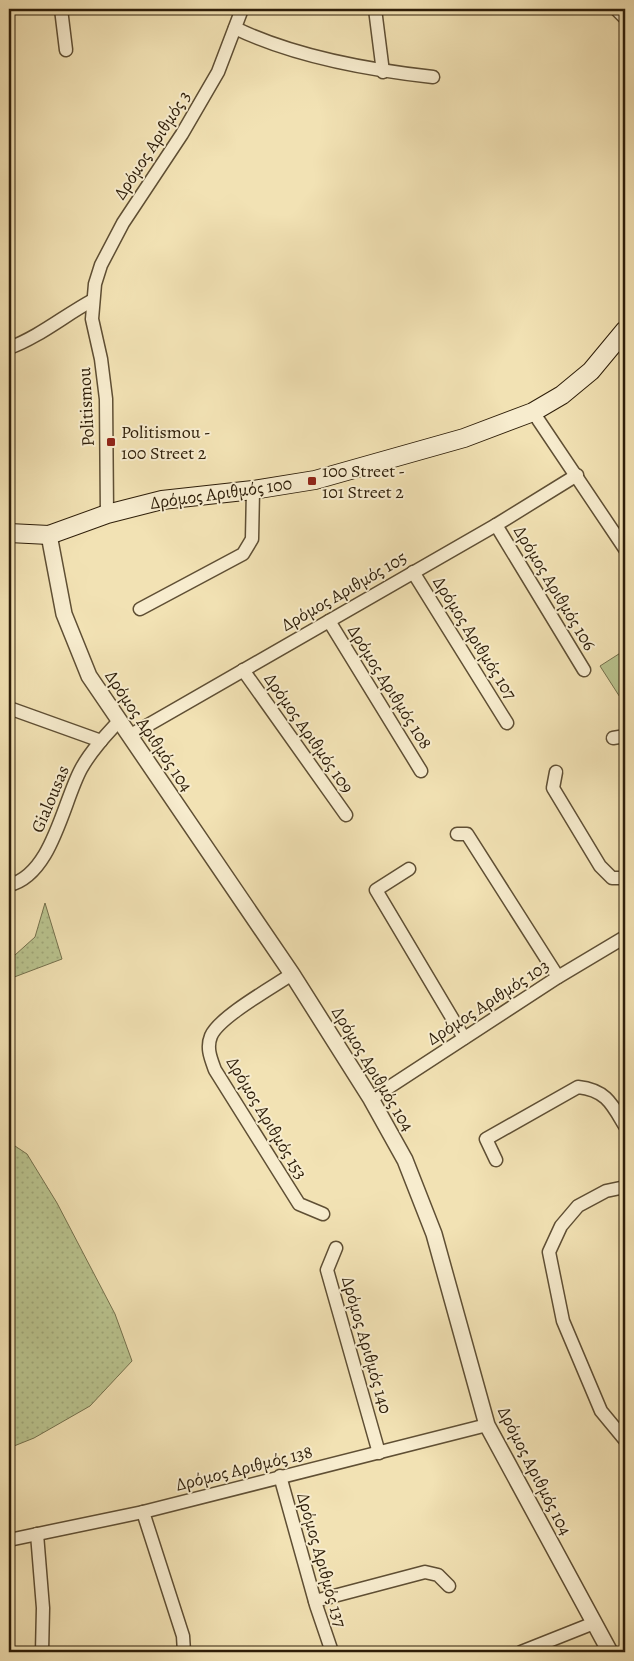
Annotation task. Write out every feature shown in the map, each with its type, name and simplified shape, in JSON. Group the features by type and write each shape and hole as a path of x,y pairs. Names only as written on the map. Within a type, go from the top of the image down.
{"main road":[{"name":"Δρόμος Αριθμός 100","path":"50,535 107,514 162,500 253,490 315,480 464,438 533,412 562,395 591,371 625,330"},
{"path":"10,536 50,535"}],"street":[{"path":"61,9 66,50"},
{"name":"Δρόμος Αριθμός 3","path":"93,300 95,284 101,265 123,223 182,134 218,72 242,9"},
{"path":"375,9 383,72"},
{"path":"618,9 625,16"},
{"path":"235,28 263,42 383,72 433,77"},
{"path":"9,348 26,342 70,312 93,300"},
{"name":"Politismou","path":"93,300 92,319 101,359 106,399 107,514"},
{"path":"533,412 625,549"},
{"name":"Δρόμος Αριθμός 105","path":"129,736 496,525 577,476"},
{"path":"140,609 242,554 252,538 253,490"},
{"name":"Δρόμος Αριθμός 106","path":"496,525 584,670"},
{"name":"Δρόμος Αριθμός 104","path":"50,535 64,614 89,676 292,974 371,1099 405,1160 434,1234 487,1425 610,1652"},
{"name":"Δρόμος Αριθμός 107","path":"413,572 507,723"},
{"name":"Δρόμος Αριθμός 108","path":"329,621 421,771"},
{"name":"Δρόμος Αριθμός 109","path":"243,670 346,815"},
{"path":"9,708 100,741"},
{"name":"Gialousas","path":"9,885 14,884 38,866 54,838 82,769 100,741 119,721"},
{"path":"556,772 553,788 600,866 612,878 625,878"},
{"path":"457,834 467,834 558,977"},
{"path":"409,869 376,890 464,1038"},
{"name":"Δρόμος Αριθμός 103","path":"371,1099 558,977 625,937"},
{"name":"Δρόμος Αριθμός 153","path":"292,974 220,1024 211,1036 208,1051 215,1070 299,1204 323,1214"},
{"path":"496,1160 486,1139 578,1087 595,1089 611,1103 625,1126"},
{"path":"625,1187 606,1191 578,1206 561,1226 549,1252 563,1321 601,1411 625,1440"},
{"name":"Δρόμος Αριθμός 140","path":"336,1248 327,1270 379,1453"},
{"name":"Δρόμος Αριθμός 138","path":"9,1540 142,1512 487,1425"},
{"name":"Δρόμος Αριθμός 137","path":"280,1476 314,1602 332,1652"},
{"path":"142,1512 183,1636 184,1652"},
{"path":"37,1534 43,1608 42,1652"},
{"path":"314,1602 425,1572 438,1575 448,1586"},
{"path":"521,1652 594,1623"}],"green space":[{"path":"625,650 625,705 600,666"},
{"path":"45,903 62,959 9,979 9,955 15,955 35,937"},
{"path":"9,1142 27,1154 57,1203 115,1314 132,1361 90,1406 34,1438 9,1448"}],"place":[{"name":"Politismou - 100 Street 2","path":"111,442"},
{"name":"100 Street - 101 Street 2","path":"312,481"}]}
